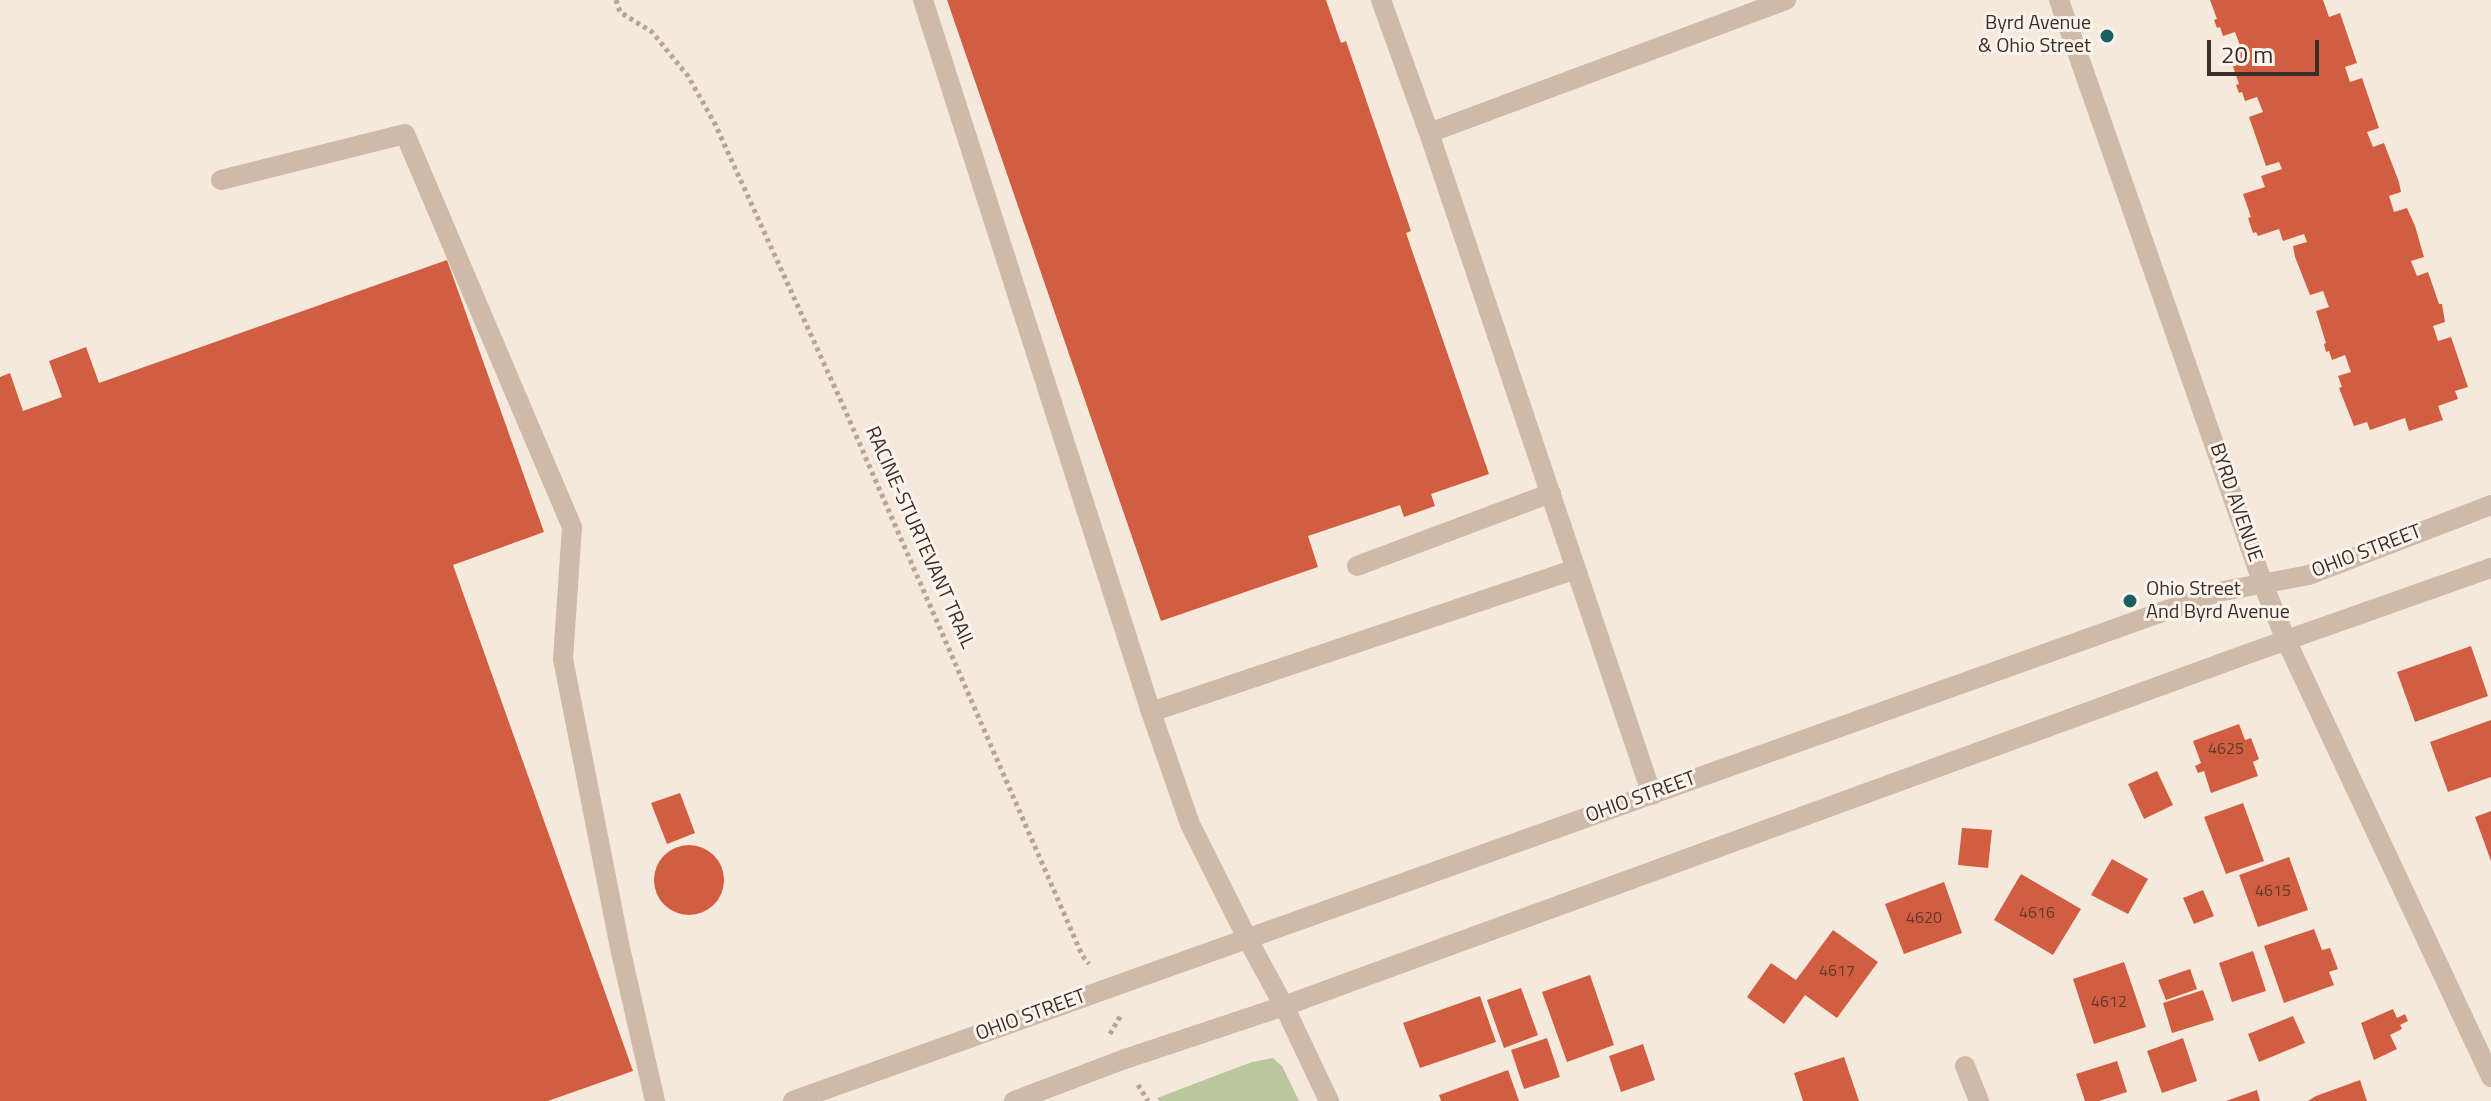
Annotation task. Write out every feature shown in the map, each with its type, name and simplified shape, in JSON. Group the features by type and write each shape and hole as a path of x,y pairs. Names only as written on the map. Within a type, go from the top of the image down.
{"street":[{"path":"923,0 1151,712 1190,824 1329,1101"},
{"path":"1381,0 1429,133 1652,795"},
{"path":"1429,133 1786,0"},
{"name":"BYRD AVENUE","path":"2059,0 2263,584 2286,640 2491,1077"},
{"path":"221,180 405,134 572,527 563,659 620,948 655,1101"},
{"path":"1357,566 1551,493"},
{"name":"OHIO STREET","path":"793,1101 2218,592 2309,575 2491,505"},
{"path":"1014,1101 2491,568"},
{"path":"1151,712 1576,569"},
{"path":"1965,1066 1979,1101"}],"path":[{"name":"RACINE-STURTEVANT TRAIL","path":"616,0 620,12 652,32 688,76 715,124 961,672 1082,955 1123,1011 1106,1041 1148,1101"}],"green space":[{"path":"1273,1058 1282,1066 1299,1101 1159,1101 1157,1098 1252,1062"}],"building":[{"path":"947,0 1326,0 1341,43 1346,41 1411,231 1406,233 1489,474 1431,494 1435,506 1404,517 1400,505 1308,536 1318,567 1161,621"},
{"path":"2210,0 2323,0 2329,17 2340,13 2357,63 2345,67 2350,82 2362,78 2379,128 2367,132 2373,147 2384,143 2399,182 2401,192 2389,196 2394,212 2407,208 2424,257 2411,261 2417,276 2428,272 2439,304 2442,304 2445,322 2433,326 2438,341 2451,337 2468,387 2455,391 2458,399 2438,406 2443,420 2409,431 2405,418 2370,430 2367,422 2354,426 2339,388 2342,387 2338,376 2351,372 2345,355 2332,360 2329,351 2326,352 2316,311 2329,307 2323,291 2310,295 2295,257 2293,246 2307,242 2304,234 2283,241 2279,229 2258,236 2256,232 2253,233 2243,194 2265,187 2261,176 2282,169 2279,162 2266,166 2249,117 2263,112 2257,97 2245,101 2242,92 2239,93 2228,52 2241,48 2235,32 2223,36 2220,27 2217,28"},
{"path":"447,260 544,532 453,565 633,1071 548,1101 0,1101 0,377 10,373 23,411 62,397 49,361 86,347 99,383"},
{"path":"2471,646 2488,696 2415,722 2397,672"},
{"path":"2491,720 2491,777 2448,792 2430,742"},
{"path":"2239,724 2245,740 2251,738 2259,759 2253,762 2258,776 2211,793 2204,771 2198,773 2195,766 2201,763 2193,741"},
{"path":"2157,771 2173,805 2144,819 2128,784"},
{"path":"680,793 695,833 667,844 651,803"},
{"path":"2243,803 2264,861 2226,874 2204,817"},
{"path":"2491,811 2491,861 2475,817"},
{"path":"1962,828 1992,830 1988,868 1958,865"},
{"path":"696,845 718,860 724,880 722,894 714,905 703,913 682,915 664,905 656,894 654,873 664,855 675,847"},
{"path":"2289,857 2308,910 2258,927 2239,875"},
{"path":"2112,859 2148,879 2128,914 2091,895"},
{"path":"2021,874 2081,909 2053,955 1994,920"},
{"path":"1944,882 1962,933 1904,954 1885,904"},
{"path":"2203,890 2214,916 2194,924 2183,898"},
{"path":"2314,929 2322,950 2330,948 2338,969 2329,972 2334,985 2284,1003 2264,946"},
{"path":"1833,930 1878,962 1837,1018 1805,995 1784,1024 1747,997 1771,963 1796,980"},
{"path":"2253,951 2266,991 2232,1002 2219,963"},
{"path":"2124,962 2146,1027 2094,1044 2073,979"},
{"path":"2190,969 2197,989 2166,1000 2158,980"},
{"path":"1590,975 1614,1045 1567,1062 1542,992"},
{"path":"1521,988 1538,1035 1504,1048 1487,1000"},
{"path":"2203,990 2214,1020 2172,1033 2163,1003"},
{"path":"1480,996 1496,1042 1420,1068 1403,1023"},
{"path":"2393,1009 2397,1018 2405,1014 2408,1021 2400,1025 2402,1029 2390,1035 2397,1049 2374,1060 2361,1023"},
{"path":"2293,1016 2305,1043 2259,1062 2248,1034"},
{"path":"1547,1038 1560,1077 1524,1089 1511,1050"},
{"path":"2183,1038 2197,1081 2162,1093 2147,1051"},
{"path":"1643,1044 1655,1080 1621,1092 1609,1056"},
{"path":"1844,1057 1859,1101 1803,1101 1794,1073"},
{"path":"2117,1061 2127,1092 2099,1101 2085,1101 2076,1074"},
{"path":"1508,1070 1519,1101 1441,1101 1439,1095"},
{"path":"2360,1080 2367,1101 2308,1101 2316,1096"},
{"path":"2257,1090 2260,1101 2226,1101"}],"place":[{"name":"Byrd Avenue & Ohio Street","path":"2107,36"},
{"name":"Ohio Street And Byrd Avenue","path":"2130,601"}]}
